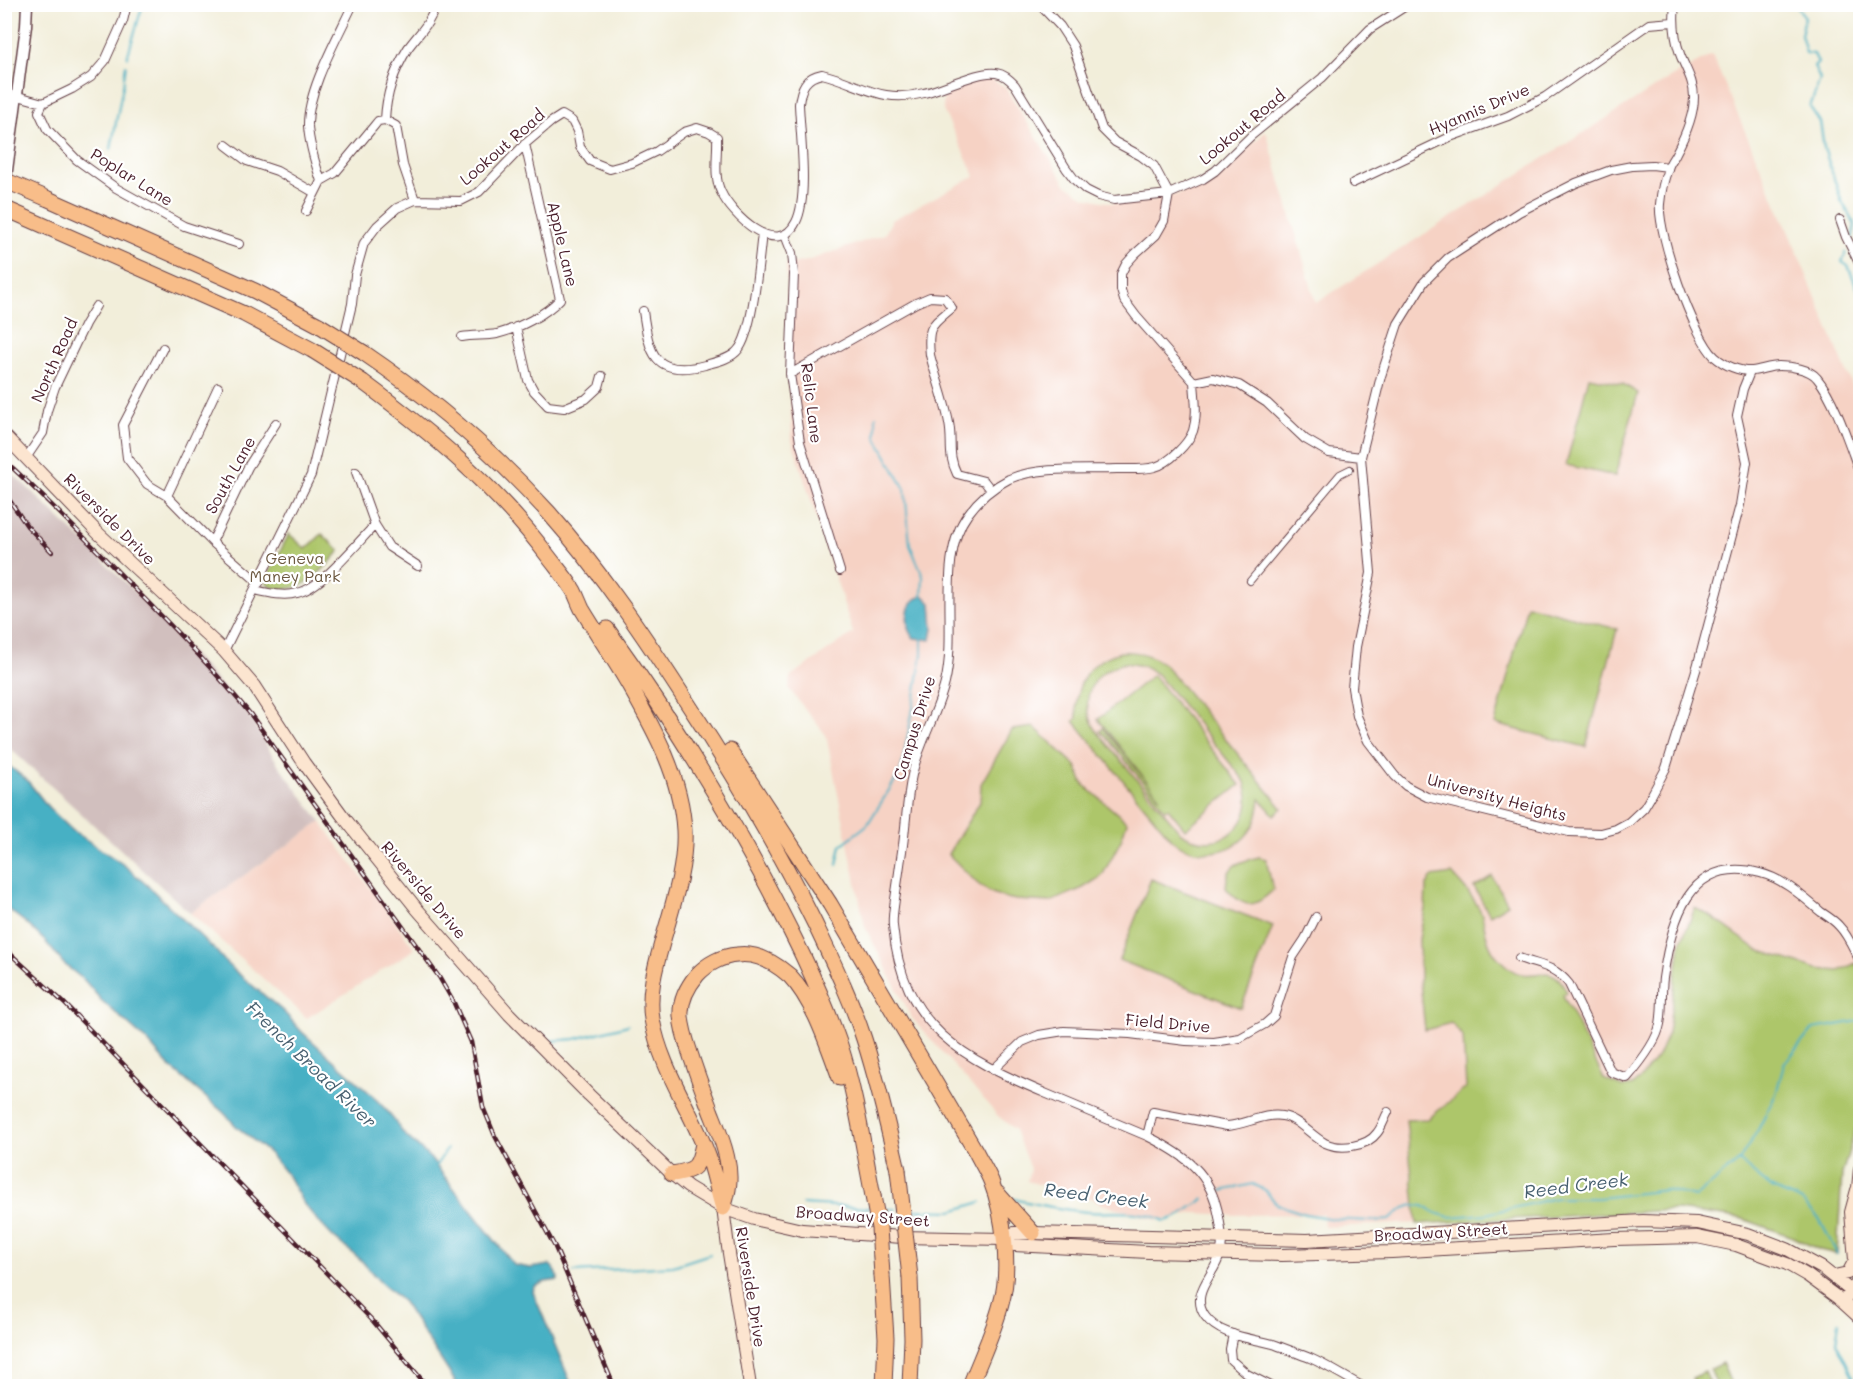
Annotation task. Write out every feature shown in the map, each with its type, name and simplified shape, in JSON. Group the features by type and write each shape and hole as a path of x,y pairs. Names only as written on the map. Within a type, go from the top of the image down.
{"highway":[{"path":"4,180 255,291 319,325 364,353 443,411 481,444 512,474 569,537 631,620 738,783 796,886 845,990 864,1039 884,1108 898,1170 910,1277 912,1339 910,1386"},
{"path":"4,208 244,314 312,350 363,382 416,422 464,462 494,491 529,531 574,591 580,607 604,642 663,747 680,797 684,847 678,882 653,976 650,998 652,1018 663,1056 708,1154 723,1208"},
{"path":"574,591 586,600 651,692 740,836 809,969 840,1047 856,1104 879,1228 886,1338 884,1386"},
{"path":"631,620 646,628 825,895 976,1152 994,1191 1000,1213 1006,1264 1002,1304 970,1386"},
{"path":"723,1208 729,1189 727,1159 686,1040 681,1016 689,985 702,969 732,955 756,955 777,966 790,977 801,990 817,1021 848,1105 858,1121"},
{"path":"672,1174 694,1168 700,1161 703,1144"},
{"path":"994,1191 1033,1233"}],"main road":[{"name":"Riverside Drive","path":"4,435 98,533 224,651 254,686 304,763 342,815 417,909 509,1014 623,1129 672,1174 723,1208 750,1386"},
{"path":"1834,1276 1848,1273 1855,1260 1851,1212 1860,1169"},
{"path":"1857,1190 1860,1235"},
{"name":"Broadway Street","path":"723,1208 754,1219 802,1230 902,1237 1003,1239 1014,1245 1148,1252 1282,1255 1392,1252 1614,1239 1697,1237 1736,1245 1787,1264 1808,1276 1860,1318"},
{"name":"Broadway Street","path":"1003,1239 1014,1233 1033,1233 1307,1240 1673,1221 1697,1223 1748,1234 1787,1249 1834,1276 1856,1294"},
{"path":"1843,1302 1856,1294 1860,1279"}],"street":[{"path":"4,193 18,96 27,4"},
{"path":"18,96 43,103 91,77 105,61 123,21 127,4"},
{"path":"321,181 308,126 311,104 320,75 353,4"},
{"path":"385,120 389,93 400,61 429,22 436,4"},
{"path":"1039,4 1060,26 1073,46 1102,129 1114,142 1141,156 1154,166 1169,194 1164,221 1156,235 1126,264 1121,274 1121,290 1124,300 1194,382 1213,378 1239,385 1274,409 1305,439 1329,453 1361,457"},
{"name":"Lookout Road","path":"785,235 797,221 802,202 800,93 807,80 815,75 822,74 879,95 892,97 924,93 984,74 1003,75 1023,96 1066,168 1086,190 1114,200 1169,194 1215,171 1251,136 1322,78 1370,29 1409,4"},
{"path":"1676,4 1673,22 1676,42 1692,82 1694,96 1690,123 1668,167 1659,205 1662,231 1675,276 1704,342 1714,357 1731,368 1750,372 1779,366 1801,369 1816,376 1829,397 1860,473"},
{"name":"Hyannis Drive","path":"1353,183 1450,137 1508,116 1545,97 1649,24 1673,22"},
{"name":"Poplar Lane","path":"43,103 39,112 47,129 77,160 108,183 184,226 239,244"},
{"name":"Lookout Road","path":"415,200 461,201 479,192 525,144 562,115 572,123 577,131 580,147 590,161 610,169 632,163 657,151 684,132 697,128 709,132 717,137 717,176 720,191 733,210 752,228 762,233"},
{"path":"224,651 311,475 352,304 364,243 377,226 397,208 415,200 403,165 396,126 385,120 378,121 335,173 321,181 306,211"},
{"name":"Apple Lane","path":"516,327 550,309 560,299 525,144"},
{"path":"226,145 248,161 278,171 315,193"},
{"name":"University Heights","path":"1668,167 1632,166 1592,176 1519,212 1448,258 1424,282 1398,324 1381,376 1361,457 1371,573 1356,647 1352,687 1357,716 1368,741 1395,776 1406,786 1427,797 1566,831 1601,833 1616,830 1644,808 1666,768 1697,667 1740,505 1747,462 1737,416 1750,372"},
{"path":"1840,220 1860,265"},
{"path":"643,311 649,346 666,366 678,369 720,361 738,351 748,329 762,233 769,237 785,235"},
{"name":"Relic Lane","path":"785,235 792,253 794,274 790,374 800,442 840,571"},
{"path":"790,374 916,303 930,297 945,298 952,308 929,331 929,344 949,423 950,453 957,474 984,480 991,490"},
{"name":"North Road","path":"26,458 43,433 55,387 96,306"},
{"path":"462,337 495,334 516,327 528,380 534,391 548,406 564,408 586,399 599,387 602,376"},
{"path":"163,348 123,425 127,458 147,484 167,496 257,587 276,594 296,594 313,588 375,525"},
{"name":"Campus Drive","path":"1194,382 1196,416 1192,434 1178,453 1156,467 1027,474 1010,479 991,490 966,516 953,545 950,564 950,651 945,683 912,775 892,922 897,955 907,987 919,1009 943,1036 964,1053 993,1070 1147,1136 1182,1154 1203,1176 1213,1194 1223,1239 1221,1253 1203,1286 1199,1303 1209,1320 1233,1334"},
{"path":"167,496 218,387"},
{"name":"South Lane","path":"212,542 248,467 276,423"},
{"path":"1250,581 1340,474 1350,469"},
{"path":"356,472 375,525 389,547 418,566"},
{"path":"1519,958 1548,967 1561,974 1569,984 1611,1072 1627,1078 1643,1060 1660,1026 1663,980 1671,933 1683,906 1694,887 1702,879 1718,871 1736,868 1772,876 1840,926 1860,961"},
{"name":"Field Drive","path":"993,1070 1022,1042 1040,1035 1064,1031 1130,1034 1186,1041 1214,1042 1240,1038 1265,1024 1274,1016 1293,957 1316,916"},
{"path":"1147,1136 1153,1112 1227,1126 1272,1116 1283,1116 1326,1143 1353,1146 1377,1134 1388,1112"},
{"path":"1271,1386 1247,1374 1230,1360 1233,1334 1276,1345 1313,1359 1362,1386"}],"shaded area":[{"path":"1712,55 1860,404 1860,1116 1842,1174 1837,1254 1820,1250 1788,1235 1740,1218 1676,1210 1324,1227 1323,1214 1195,1213 1157,1220 1101,1204 1094,1199 1027,1181 1030,1169 1015,1130 998,1116 912,1018 865,927 826,735 789,689 790,677 853,633 792,440 786,265 807,261 885,234 892,220 975,176 943,110 944,92 979,79 991,79 1005,87 1066,184 1085,197 1111,203 1142,202 1176,195 1220,174 1266,131 1316,303 1673,76"},
{"path":"5,467 130,587 247,713 278,764 321,822 190,913 5,744"},
{"path":"321,822 415,949 307,1018 190,913"}],"green space":[{"path":"1589,377 1623,384 1638,393 1615,476 1566,465"},
{"name":"Geneva Maney Park","path":"289,534 306,549 322,534 340,551 322,570 302,585 285,589 275,588 267,583 267,577"},
{"path":"1527,605 1617,629 1586,747 1495,724"},
{"path":"1121,652 1134,652 1150,656 1165,665 1282,808 1274,815 1260,799 1256,819 1248,833 1240,841 1219,851 1196,851 1173,841 1074,721 1077,718 1076,706 1080,685 1092,668 1109,656","holes":["1125,663 1144,666 1157,674 1244,780 1248,795 1247,809 1242,822 1223,838 1210,841 1181,833 1096,730 1088,708 1088,698 1096,680 1113,667"]},
{"path":"1153,675 1240,785 1185,829 1168,808 1165,810 1100,731 1103,728 1160,798 1098,719"},
{"path":"1034,727 1076,766 1083,784 1127,822 1121,840 1102,876 1083,888 1050,902 1016,900 990,892 978,884 948,854 980,802 981,784 1012,730"},
{"path":"1259,857 1266,859 1273,890 1260,901 1244,903 1226,888 1228,873 1235,865"},
{"path":"1452,874 1481,912 1488,942 1500,960 1518,973 1526,975 1548,973 1561,982 1567,993 1563,995 1604,1079 1622,1087 1633,1085 1640,1079 1658,1056 1668,1033 1680,945 1695,908 1712,917 1758,950 1817,969 1839,971 1856,963 1860,974 1860,1115 1842,1174 1837,1254 1820,1250 1788,1235 1740,1218 1676,1210 1417,1224 1406,1120 1428,1119 1466,1088 1463,1036 1451,1023 1425,1030 1420,980 1419,939 1425,909 1426,887 1432,877"},
{"path":"1492,876 1508,904 1490,915 1474,887"},
{"path":"1151,879 1273,926 1241,1008 1119,960"},
{"path":"1722,1363 1732,1386 1717,1386 1710,1369"},
{"path":"1705,1372 1711,1386 1696,1386 1692,1378"}],"water":[{"path":"924,596 931,603 933,629 931,640 914,638 907,620 909,607 917,598"},
{"name":"French Broad River","path":"5,763 27,780 49,808 72,830 124,865 147,885 228,965 284,1012 302,1032 372,1095 403,1133 430,1158 514,1265 530,1268 550,1265 553,1268 558,1280 534,1287 533,1292 572,1386 458,1386 403,1302 319,1222 303,1203 288,1176 270,1154 169,1066 147,1041 63,963 46,942 5,907"}],"waterway":[{"path":"127,58 143,4"},
{"path":"1799,4 1798,8 1805,17 1801,35 1806,53 1814,54 1818,63 1814,67 1820,79 1810,107 1820,122 1824,148 1841,200 1855,225 1852,239"},
{"path":"124,77 126,65"},
{"path":"111,149 124,80"},
{"path":"1846,252 1842,262 1848,266 1860,294"},
{"path":"876,416 876,437 905,489 910,545 923,576 922,598"},
{"path":"837,865 841,845 867,825 901,771 922,654 922,639"},
{"name":"Reed Creek","path":"1221,1191 1253,1184 1265,1190 1278,1205 1306,1214 1334,1219 1371,1221 1390,1220 1402,1209 1413,1205 1423,1206 1449,1217 1486,1214 1556,1198 1599,1198 1666,1190 1695,1197 1739,1161 1776,1094 1784,1064 1813,1029 1859,1021"},
{"path":"550,1041 575,1039 628,1025"},
{"path":"435,1167 447,1149"},
{"path":"1739,1161 1772,1188 1802,1201 1820,1220 1837,1254"},
{"name":"Reed Creek","path":"1014,1199 1079,1211 1146,1214 1165,1221 1177,1217 1204,1199"},
{"name":"Reed Creek","path":"907,1210 952,1211 981,1202"},
{"name":"Reed Creek","path":"802,1204 869,1208"},
{"name":"Reed Creek","path":"880,1209 896,1209"},
{"name":"Reed Creek","path":"574,1272 673,1266 710,1254"},
{"path":"1839,1322 1836,1342 1853,1376 1855,1386"}],"railway":[{"path":"4,460 158,612 236,697 439,977 454,1003 471,1042 483,1107 495,1136 555,1247 614,1386"},
{"path":"4,492 27,526 52,552"},
{"path":"4,948 64,1003 373,1321 427,1386"}]}
